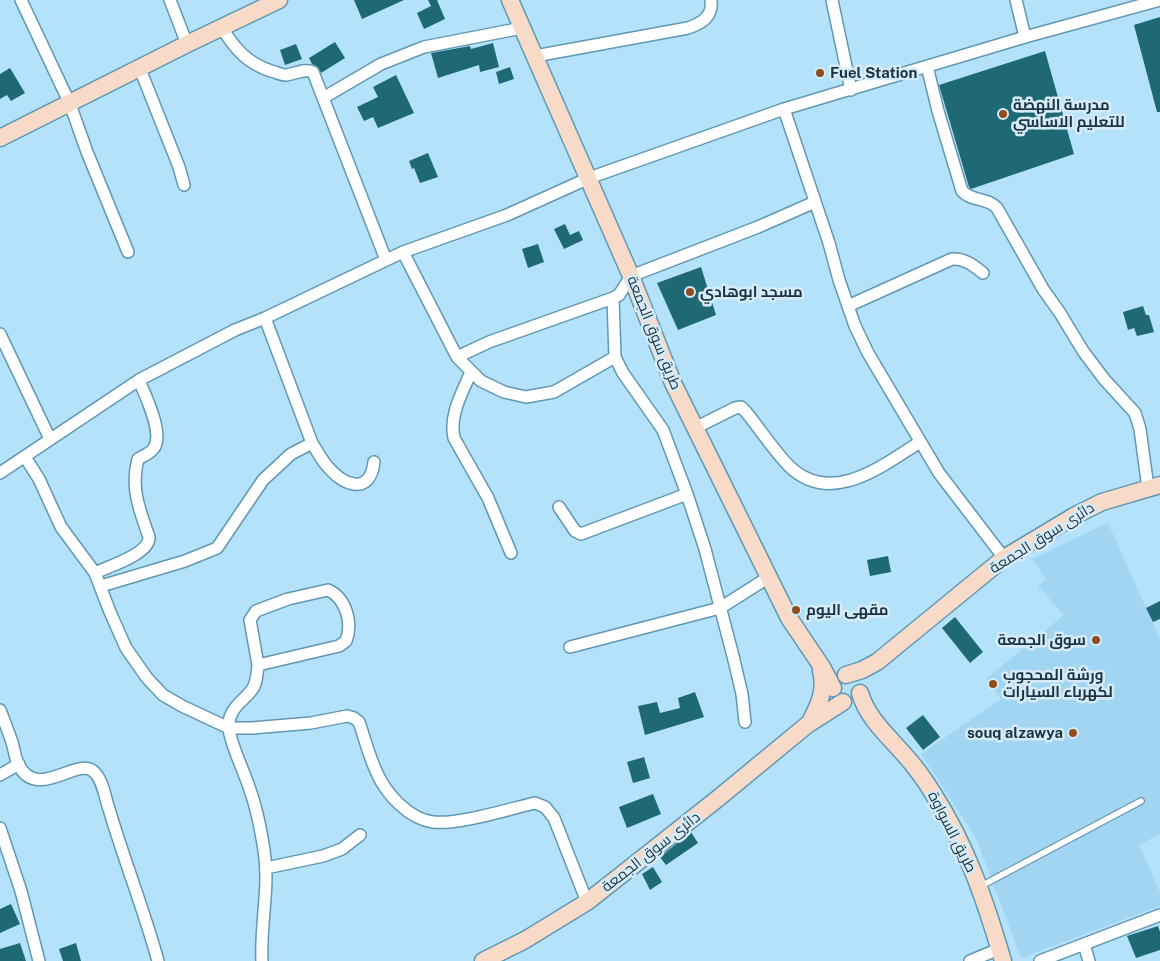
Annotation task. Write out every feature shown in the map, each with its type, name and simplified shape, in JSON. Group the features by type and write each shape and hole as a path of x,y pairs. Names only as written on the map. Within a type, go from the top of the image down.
{"street":[{"path":"21,0 70,104 87,152 128,252"},
{"path":"170,0 187,44"},
{"path":"0,138 187,44 280,0"},
{"name":"طريق سوق الجمعة","path":"510,0 631,276 661,356 789,618 817,659"},
{"path":"535,56 688,28 700,24 707,18 710,12 711,0"},
{"path":"832,0 851,90"},
{"path":"1016,0 1025,37"},
{"path":"0,473 139,380 235,330 265,318 403,252 507,215 589,178 784,109 1025,37 1160,0"},
{"path":"222,28 231,43 245,58 259,67 283,74 311,70 315,75 386,260"},
{"path":"323,98 381,64 424,47 522,28"},
{"path":"927,66 962,192 971,198 990,202 997,208 1043,289 1071,332 1104,379 1135,413 1154,487"},
{"path":"140,68 184,184"},
{"path":"784,109 848,306 868,354 939,473 1004,558"},
{"path":"457,357 489,342 620,295 631,276 749,231 815,202"},
{"path":"403,252 457,357 481,382 504,392 526,396 554,392 615,357"},
{"path":"848,306 952,259 957,258 970,263 983,272"},
{"path":"613,298 615,357 623,373 663,430 687,494 705,549 742,694 745,722"},
{"path":"265,318 312,443 329,468 350,484 360,485 367,481 373,471 374,462"},
{"path":"0,334 50,439"},
{"path":"470,372 453,417 454,438 488,498 511,553"},
{"path":"95,573 141,552 150,541 135,496 135,480 138,460 152,451 156,445 156,433 149,405 139,380"},
{"path":"695,428 734,408 740,407 790,466 813,482 832,484 855,480 920,442"},
{"path":"100,586 185,562 217,548 250,497 264,480 291,454 312,443"},
{"path":"25,457 40,479 61,526 95,573 126,648 147,678 163,695 229,728 312,723 347,716 354,718 359,722 377,774 393,799 416,816 433,822 461,820 535,804 545,807 554,818 587,902"},
{"name":"دائرى سوق الجمعة","path":"483,961 525,940 587,902 813,721 846,690 1004,558 1074,516 1102,502 1154,487"},
{"path":"559,507 575,531 581,534 687,494"},
{"path":"570,647 720,608 769,577"},
{"path":"258,665 339,646 346,642 349,623 341,599 328,590 288,600 256,611 250,620 258,665 257,676 252,690 233,710 229,728 251,792 264,849 266,868 261,942 262,961"},
{"path":"817,659 846,690"},
{"path":"813,721 823,692 822,674 817,659"},
{"name":"طريق السواوة","path":"846,690 865,706 870,716 918,771 935,795 963,847 979,887 1001,955"},
{"path":"0,710 19,764 25,772 35,779 45,779 86,768 93,771 97,776 158,961"},
{"path":"813,721 840,712 870,716"},
{"path":"0,775 19,764"},
{"path":"0,828 39,961"},
{"path":"266,868 323,856 342,849 360,836"},
{"path":"1040,961 1160,914"},
{"path":"1084,944 1089,961"},
{"path":"970,961 1001,955"}],"lane":[{"path":"979,887 1141,801"}],"shaded area":[{"path":"1108,523 1160,639 1160,834 1139,845 1160,892 1160,906 1021,958 976,838 921,754 1001,699 986,679 1064,615 1038,586 1046,579 1032,559"}],"building":[{"path":"354,0 404,0 362,19"},
{"path":"428,0 437,0 445,19 424,29 417,13 431,6"},
{"path":"1160,17 1160,112 1157,112 1134,25"},
{"path":"335,42 345,58 321,73 309,58"},
{"path":"493,43 499,67 480,72 479,65 438,78 431,53 470,46 471,49"},
{"path":"296,44 302,59 285,65 280,50"},
{"path":"1045,51 1074,154 971,189 939,85"},
{"path":"510,67 514,79 499,84 496,72"},
{"path":"10,68 25,93 11,101 7,95 0,99 0,74"},
{"path":"396,75 414,113 378,128 373,117 364,121 357,107 378,97 373,87"},
{"path":"428,153 438,177 420,183 409,161"},
{"path":"565,224 570,235 579,231 583,240 564,249 554,229"},
{"path":"538,244 544,262 528,268 522,249"},
{"path":"701,267 716,315 678,330 657,283"},
{"path":"1143,306 1146,315 1149,315 1154,332 1137,336 1134,328 1128,330 1123,312"},
{"path":"888,556 891,572 870,576 867,560"},
{"path":"1160,601 1160,619 1153,622 1146,608"},
{"path":"955,617 983,652 970,663 942,628"},
{"path":"695,692 704,717 645,735 638,706 657,702 660,713 680,708 678,698"},
{"path":"923,715 940,737 923,750 906,728"},
{"path":"644,757 650,778 633,783 627,762"},
{"path":"653,794 661,814 627,828 619,807"},
{"path":"691,832 698,843 666,865 660,857"},
{"path":"653,867 662,882 650,890 642,874"},
{"path":"11,904 20,924 0,933 0,909"},
{"path":"1158,926 1160,950 1136,958 1127,936"},
{"path":"20,943 26,961 0,961 0,949"},
{"path":"76,943 81,961 63,961 59,949"}],"place":[{"name":"Fuel Station","path":"820,73"},
{"name":"مدرسة النهضة للتعليم الاساسي","path":"1003,114"},
{"name":"مسجد ابوهادي","path":"690,292"},
{"name":"مقهى اليوم","path":"796,610"},
{"name":"سوق الجمعة","path":"1096,640"},
{"name":"ورشة المحجوب لكهرباء السيارات","path":"993,684"},
{"name":"souq alzawya","path":"1073,733"}]}
